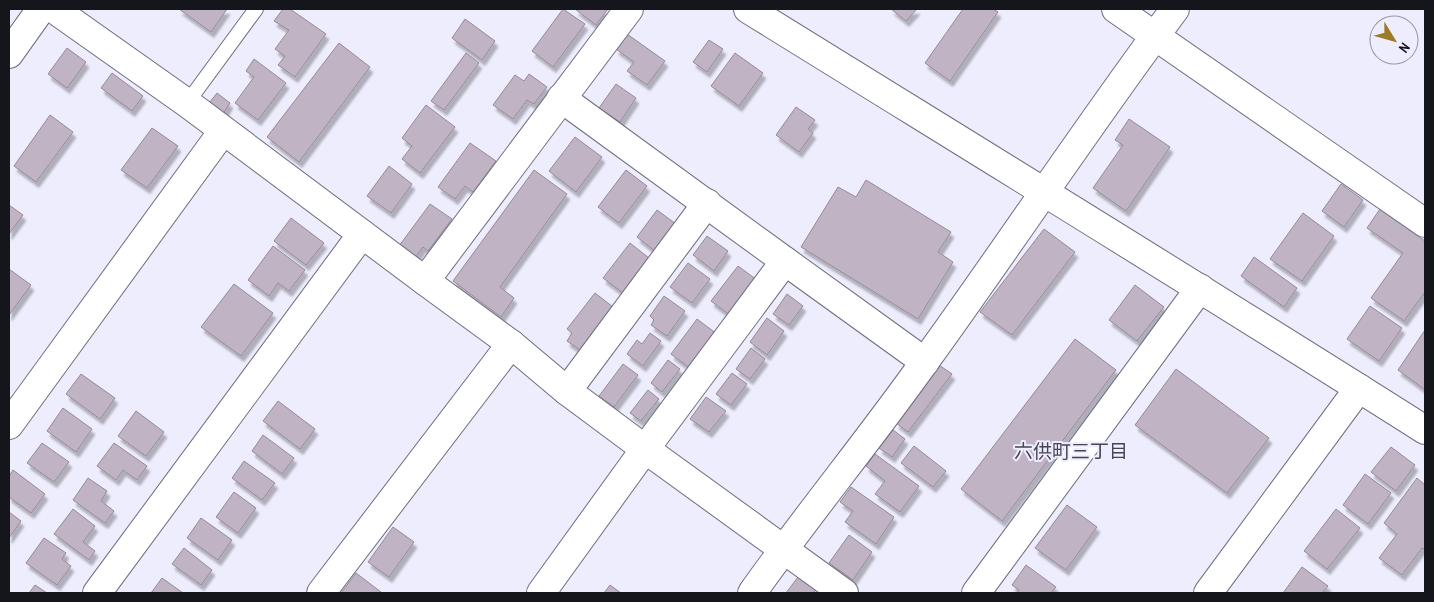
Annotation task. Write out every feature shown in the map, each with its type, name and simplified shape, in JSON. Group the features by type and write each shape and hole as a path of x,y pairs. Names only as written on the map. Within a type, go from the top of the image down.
{"street":[{"path":"9,54 41,9"},
{"path":"54,9 187,103 425,282 511,344 567,391 844,593"},
{"path":"425,282 629,9"},
{"path":"748,9 1043,193 1200,288 1425,430"},
{"path":"1116,9 1425,223"},
{"path":"752,593 783,549 925,362 1174,9"},
{"path":"561,98 925,362"},
{"path":"9,425 223,131"},
{"path":"567,391 707,203"},
{"path":"97,593 362,234"},
{"path":"541,593 784,261"},
{"path":"976,593 1200,288"},
{"path":"322,593 511,344"},
{"path":"1208,593 1359,388"}],"lane":[{"path":"187,103 256,9"}],"building":[{"path":"179,9 227,9 211,32"},
{"path":"283,9 290,9 326,34 295,77 278,65 285,56 275,49 289,30 274,21"},
{"path":"563,9 585,24 553,67 532,51"},
{"path":"575,9 608,9 596,25"},
{"path":"891,9 917,9 906,21"},
{"path":"963,9 993,9 998,12 950,81 925,63"},
{"path":"465,19 495,41 482,60 452,38"},
{"path":"627,34 665,61 647,85 627,71 634,62 616,49"},
{"path":"709,40 723,49 707,72 693,62"},
{"path":"339,43 370,67 299,162 267,137"},
{"path":"67,48 86,62 67,88 48,74"},
{"path":"466,53 479,63 444,110 431,101"},
{"path":"735,53 763,73 739,106 711,86"},
{"path":"254,59 286,83 258,120 235,103 254,77 246,71"},
{"path":"112,73 143,96 132,111 101,88"},
{"path":"529,74 547,87 534,104 527,100 513,119 493,105 515,75 524,81"},
{"path":"616,84 636,98 620,122 599,108"},
{"path":"217,93 230,103 221,117 206,107"},
{"path":"426,105 455,127 420,173 402,159 412,146 402,138"},
{"path":"796,107 815,120 808,129 813,133 799,152 776,135"},
{"path":"50,115 73,132 36,182 14,166"},
{"path":"1129,119 1170,147 1126,211 1093,188 1123,145 1115,140"},
{"path":"152,128 178,146 147,188 121,170"},
{"path":"575,137 602,157 576,192 549,171"},
{"path":"470,143 496,161 473,192 465,186 455,199 438,187"},
{"path":"389,166 412,184 391,213 367,196"},
{"path":"534,170 567,194 500,287 514,298 501,317 453,281"},
{"path":"626,170 647,186 619,223 598,207"},
{"path":"866,180 951,232 938,252 953,262 918,319 801,247 838,187 856,197"},
{"path":"1341,184 1363,200 1344,227 1322,211"},
{"path":"430,204 452,219 428,251 423,247 415,258 399,246"},
{"path":"9,205 23,215 9,234"},
{"path":"1380,209 1425,241 1425,292 1404,321 1371,298 1403,253 1367,228"},
{"path":"657,210 676,224 655,251 637,237"},
{"path":"1303,213 1334,236 1302,281 1270,259"},
{"path":"291,218 324,243 306,265 274,241"},
{"path":"1044,229 1075,252 1012,335 980,312"},
{"path":"707,236 728,251 714,271 693,255"},
{"path":"630,243 649,258 623,293 603,278"},
{"path":"273,246 305,270 289,291 278,283 269,296 248,280"},
{"path":"1254,257 1297,288 1284,307 1241,276"},
{"path":"688,263 710,279 692,303 670,287"},
{"path":"738,266 757,280 731,316 711,301"},
{"path":"9,269 31,285 9,315"},
{"path":"234,284 273,313 241,356 201,327"},
{"path":"1135,285 1164,307 1137,341 1109,320"},
{"path":"595,293 613,307 580,350 567,341 572,333 567,329"},
{"path":"787,294 803,306 789,325 773,314"},
{"path":"664,296 685,311 667,336 651,325 654,320 650,316"},
{"path":"1370,306 1402,328 1379,361 1347,339"},
{"path":"767,318 784,331 767,355 750,342"},
{"path":"697,319 717,334 691,369 671,354"},
{"path":"1425,330 1425,387 1424,389 1398,370"},
{"path":"650,333 661,341 643,366 627,354 637,340 642,344"},
{"path":"1075,339 1116,370 1002,521 961,489"},
{"path":"751,348 765,359 750,379 736,369"},
{"path":"668,360 680,369 662,392 651,383"},
{"path":"623,364 638,375 614,407 599,396"},
{"path":"939,365 952,374 908,432 896,423"},
{"path":"1176,369 1269,438 1227,493 1135,425"},
{"path":"732,373 747,384 731,405 716,394"},
{"path":"81,374 115,398 100,419 66,394"},
{"path":"648,390 659,399 641,421 630,413"},
{"path":"706,397 726,411 709,432 690,419"},
{"path":"278,401 315,429 300,449 263,421"},
{"path":"63,408 92,429 76,452 47,431"},
{"path":"136,411 164,432 146,456 118,436"},
{"path":"893,430 905,439 892,457 879,448"},
{"path":"263,435 294,458 282,474 252,451"},
{"path":"42,443 69,462 54,482 27,463"},
{"path":"114,443 147,466 137,480 123,470 116,480 97,466"},
{"path":"914,446 946,471 933,487 901,463"},
{"path":"1391,447 1415,465 1396,491 1371,472"},
{"path":"875,454 919,486 900,512 875,494 885,481 866,466"},
{"path":"244,461 275,483 262,500 232,478"},
{"path":"13,470 45,494 31,513 9,497 9,476"},
{"path":"1365,474 1391,493 1368,524 1343,505"},
{"path":"88,478 107,491 101,501 114,511 105,523 73,500"},
{"path":"1417,478 1425,485 1425,550 1422,548 1402,575 1379,558 1397,534 1384,523"},
{"path":"851,487 894,517 876,544 845,522 853,511 840,502"},
{"path":"234,492 256,508 238,533 216,517"},
{"path":"1067,505 1097,527 1066,570 1035,548"},
{"path":"73,509 95,526 83,542 95,551 89,560 54,534"},
{"path":"1336,509 1360,528 1327,569 1304,551"},
{"path":"9,512 21,521 9,538"},
{"path":"201,518 232,540 218,560 187,538"},
{"path":"393,527 414,542 389,577 368,562"},
{"path":"849,535 872,552 853,580 829,563"},
{"path":"44,538 66,553 62,559 71,566 57,585 26,563"},
{"path":"184,548 212,570 201,585 172,564"},
{"path":"1026,565 1056,587 1051,593 1017,593 1019,590 1012,585"},
{"path":"1302,567 1328,586 1322,593 1283,593"},
{"path":"356,573 381,592 341,593"},
{"path":"798,577 816,590 813,593 786,593"},
{"path":"162,578 183,593 151,593"},
{"path":"35,585 47,593 29,593"},
{"path":"610,585 621,593 604,593"}],"district":[{"name":"六供町三丁目","path":"1071,451"}]}
